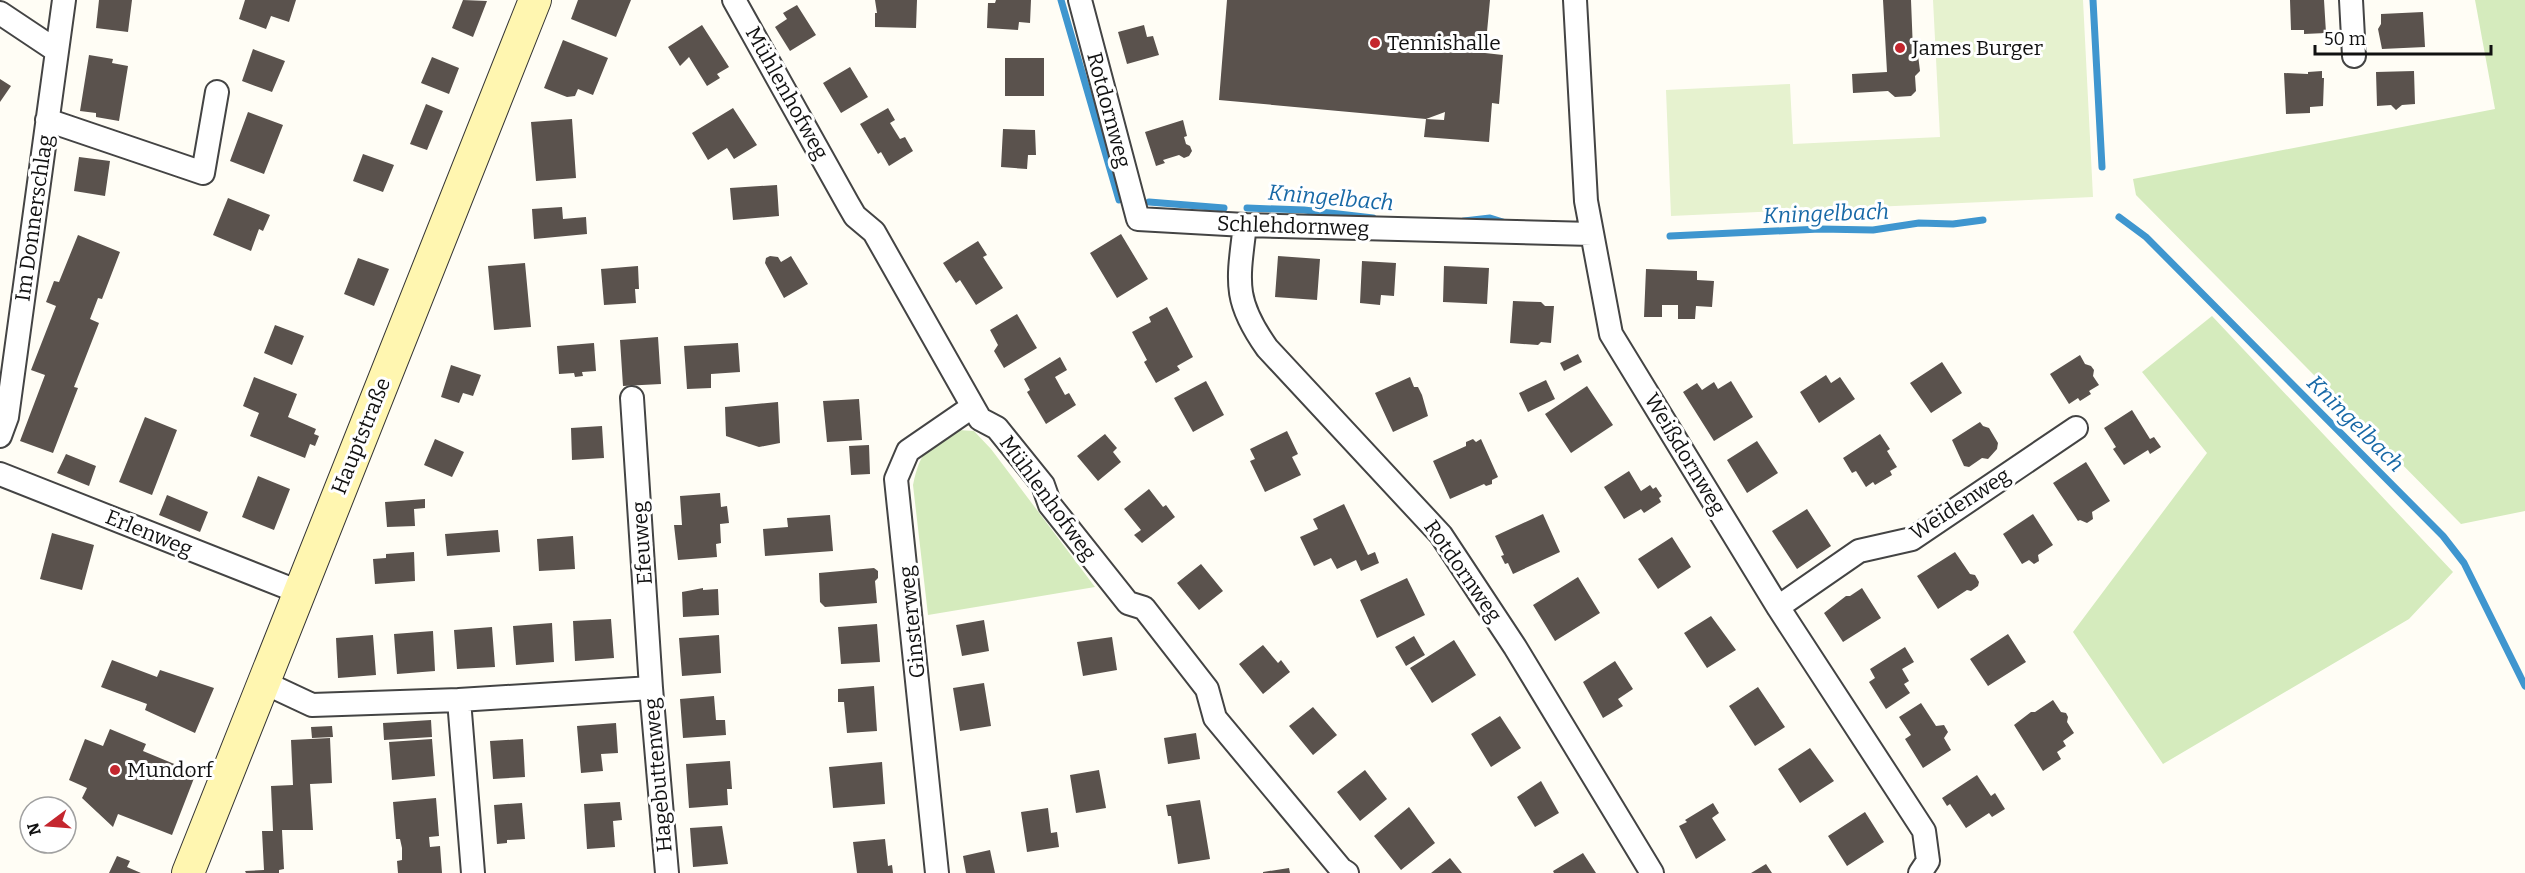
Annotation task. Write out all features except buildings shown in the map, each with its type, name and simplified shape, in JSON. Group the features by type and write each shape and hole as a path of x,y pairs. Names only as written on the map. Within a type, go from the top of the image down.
{"street":[{"name":"Im Donnerschlag","path":"2,422 64,0"},
{"name":"Hauptstraße","path":"188,873 535,0"},
{"name":"Mühlenhofweg","path":"735,0 855,216 874,232 980,419 997,428 1043,485 1050,506 1128,603 1144,609 1207,689 1215,718 1347,873"},
{"name":"Rotdornweg","path":"1080,0 1138,219"},
{"name":"Weißdornweg","path":"1575,0 1586,201 1611,333 1778,607 1924,831 1924,867"},
{"path":"2351,0 2354,57"},
{"path":"0,13 57,51"},
{"path":"47,120 202,184 217,92"},
{"name":"Schlehdornweg","path":"1138,219 1245,225 1592,234"},
{"name":"Rotdornweg","path":"1245,225 1239,273 1241,300 1250,324 1268,348 1441,535 1515,647 1652,873"},
{"name":"Efeuweg","path":"632,398 651,688"},
{"name":"Ginsterweg","path":"937,873 896,479 908,451 972,407"},
{"name":"Weidenweg","path":"1778,607 1859,551 1912,539 2076,428"},
{"name":"Erlenweg","path":"0,474 299,592"},
{"name":"Hagebuttenweg","path":"265,683 312,705 459,700 651,688 667,873"},
{"path":"459,700 473,873"}],"green space":[{"path":"1933,0 2083,0 2093,197 1671,216 1666,90 1790,84 1793,144 1940,137"},
{"path":"2475,0 2525,0 2525,511 2461,524 2136,195 2133,179 2495,109"},
{"path":"2212,316 2453,572 2409,619 2163,764 2073,632 2207,453 2142,372"},
{"path":"958,430 974,431 991,449 1095,587 928,615 913,485 919,463 927,450"}],"waterway":[{"name":"Kningelbach","path":"1061,0 1119,200"},
{"path":"2093,0 2102,167"},
{"name":"Kningelbach","path":"1149,202 1224,208"},
{"name":"Kningelbach","path":"1247,208 1304,210 1373,218"},
{"name":"Kningelbach","path":"2119,217 2146,237 2443,536 2464,563 2525,686"},
{"name":"Kningelbach","path":"1464,221 1490,218 1506,223"},
{"name":"Kningelbach","path":"1670,236 1820,229 1873,230 1919,223 1953,224 1983,220"}],"place":[{"name":"Tennishalle","path":"1375,43"},
{"name":"James Burger","path":"1900,48"},
{"name":"Mundorf","path":"115,770"}]}
